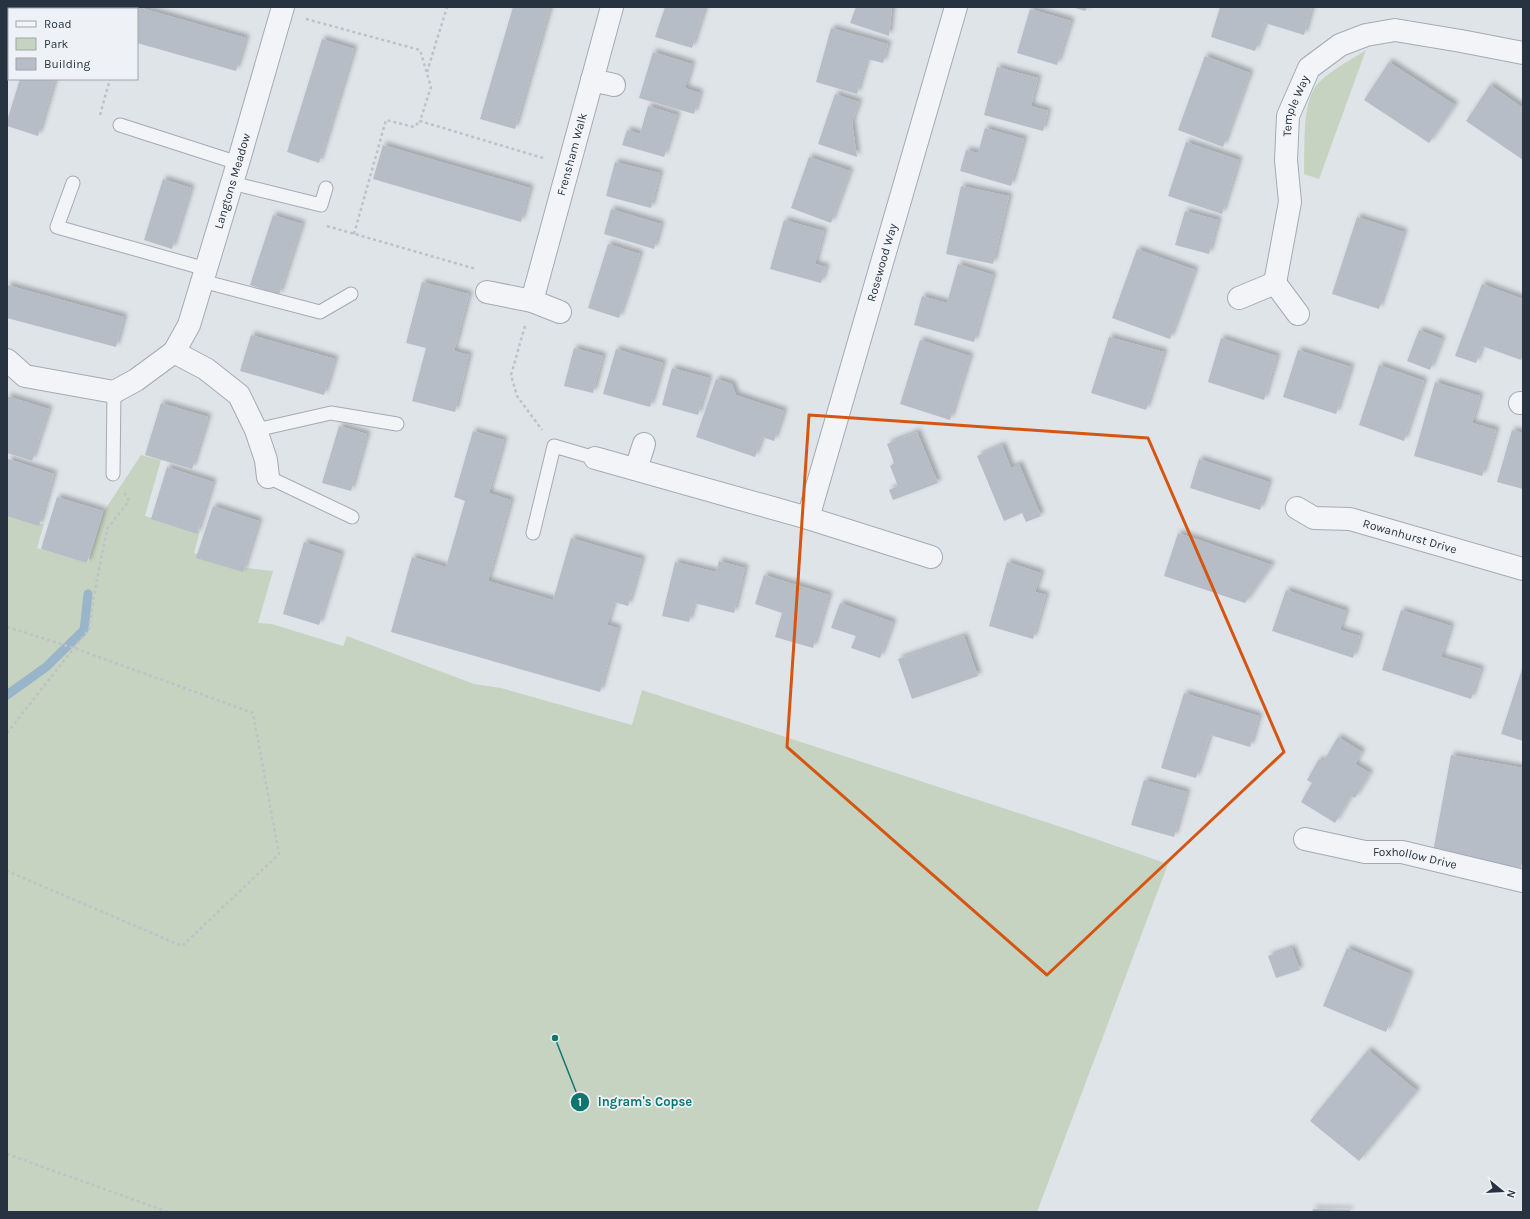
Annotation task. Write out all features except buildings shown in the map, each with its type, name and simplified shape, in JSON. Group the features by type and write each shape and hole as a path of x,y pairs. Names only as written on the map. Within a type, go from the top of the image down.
{"street":[{"name":"Frensham Walk","path":"532,301 612,7"},
{"name":"Rosewood Way","path":"808,518 956,7"},
{"name":"Langtons Meadow","path":"114,392 136,380 174,352 189,325 235,173 282,9"},
{"name":"Temple Way","path":"1275,283 1290,202 1286,160 1288,116 1310,68 1340,45 1366,35 1396,30 1523,53"},
{"path":"592,80 614,85"},
{"path":"1239,298 1275,283 1298,314"},
{"path":"487,292 532,301 560,312"},
{"path":"174,352 206,369 239,395 256,430 266,460 268,477"},
{"path":"7,360 25,376 114,392"},
{"path":"636,469 644,444"},
{"path":"595,458 808,518 931,557"},
{"name":"Rowanhurst Drive","path":"1297,508 1314,518 1350,519 1523,568"},
{"name":"Foxhollow Drive","path":"1305,839 1365,852 1402,852 1523,881"}],"lane":[{"path":"120,125 235,173 321,205 326,188"},
{"path":"73,183 57,227 320,312 351,294"},
{"path":"113,474 114,392"},
{"path":"256,430 331,413 397,424"},
{"path":"533,533 554,446 595,458"},
{"path":"268,477 352,517"}],"path":[{"path":"426,72 447,7"},
{"path":"282,9 420,50 431,87 420,121 414,127 386,120 354,234"},
{"path":"420,121 568,166"},
{"path":"324,225 489,272 487,292"},
{"path":"532,301 511,375 517,396 554,446"},
{"path":"7,733 89,629 107,529 129,501 113,474"},
{"path":"7,627 73,648 253,713 279,854 182,946 7,871"},
{"path":"7,1154 168,1212"}],"highlighted area":[{"path":"809,415 1148,438 1284,752 1047,975 787,747"}],"green space":[{"path":"1366,50 1319,179 1304,174 1306,118 1310,97 1314,89 1318,83 1330,73"},
{"path":"141,455 161,460 145,516 200,531 194,553 246,568 273,571 258,623 272,624 343,646 347,636 474,684 501,688 632,725 642,690 1058,826 1168,864 1037,1212 7,1212 7,515 38,524 44,524 37,548 88,563 104,511"}],"waterway":[{"path":"7,695 46,667 84,630 88,594"}],"place":[{"name":"Ingram's Copse","path":"555,1038"}]}
